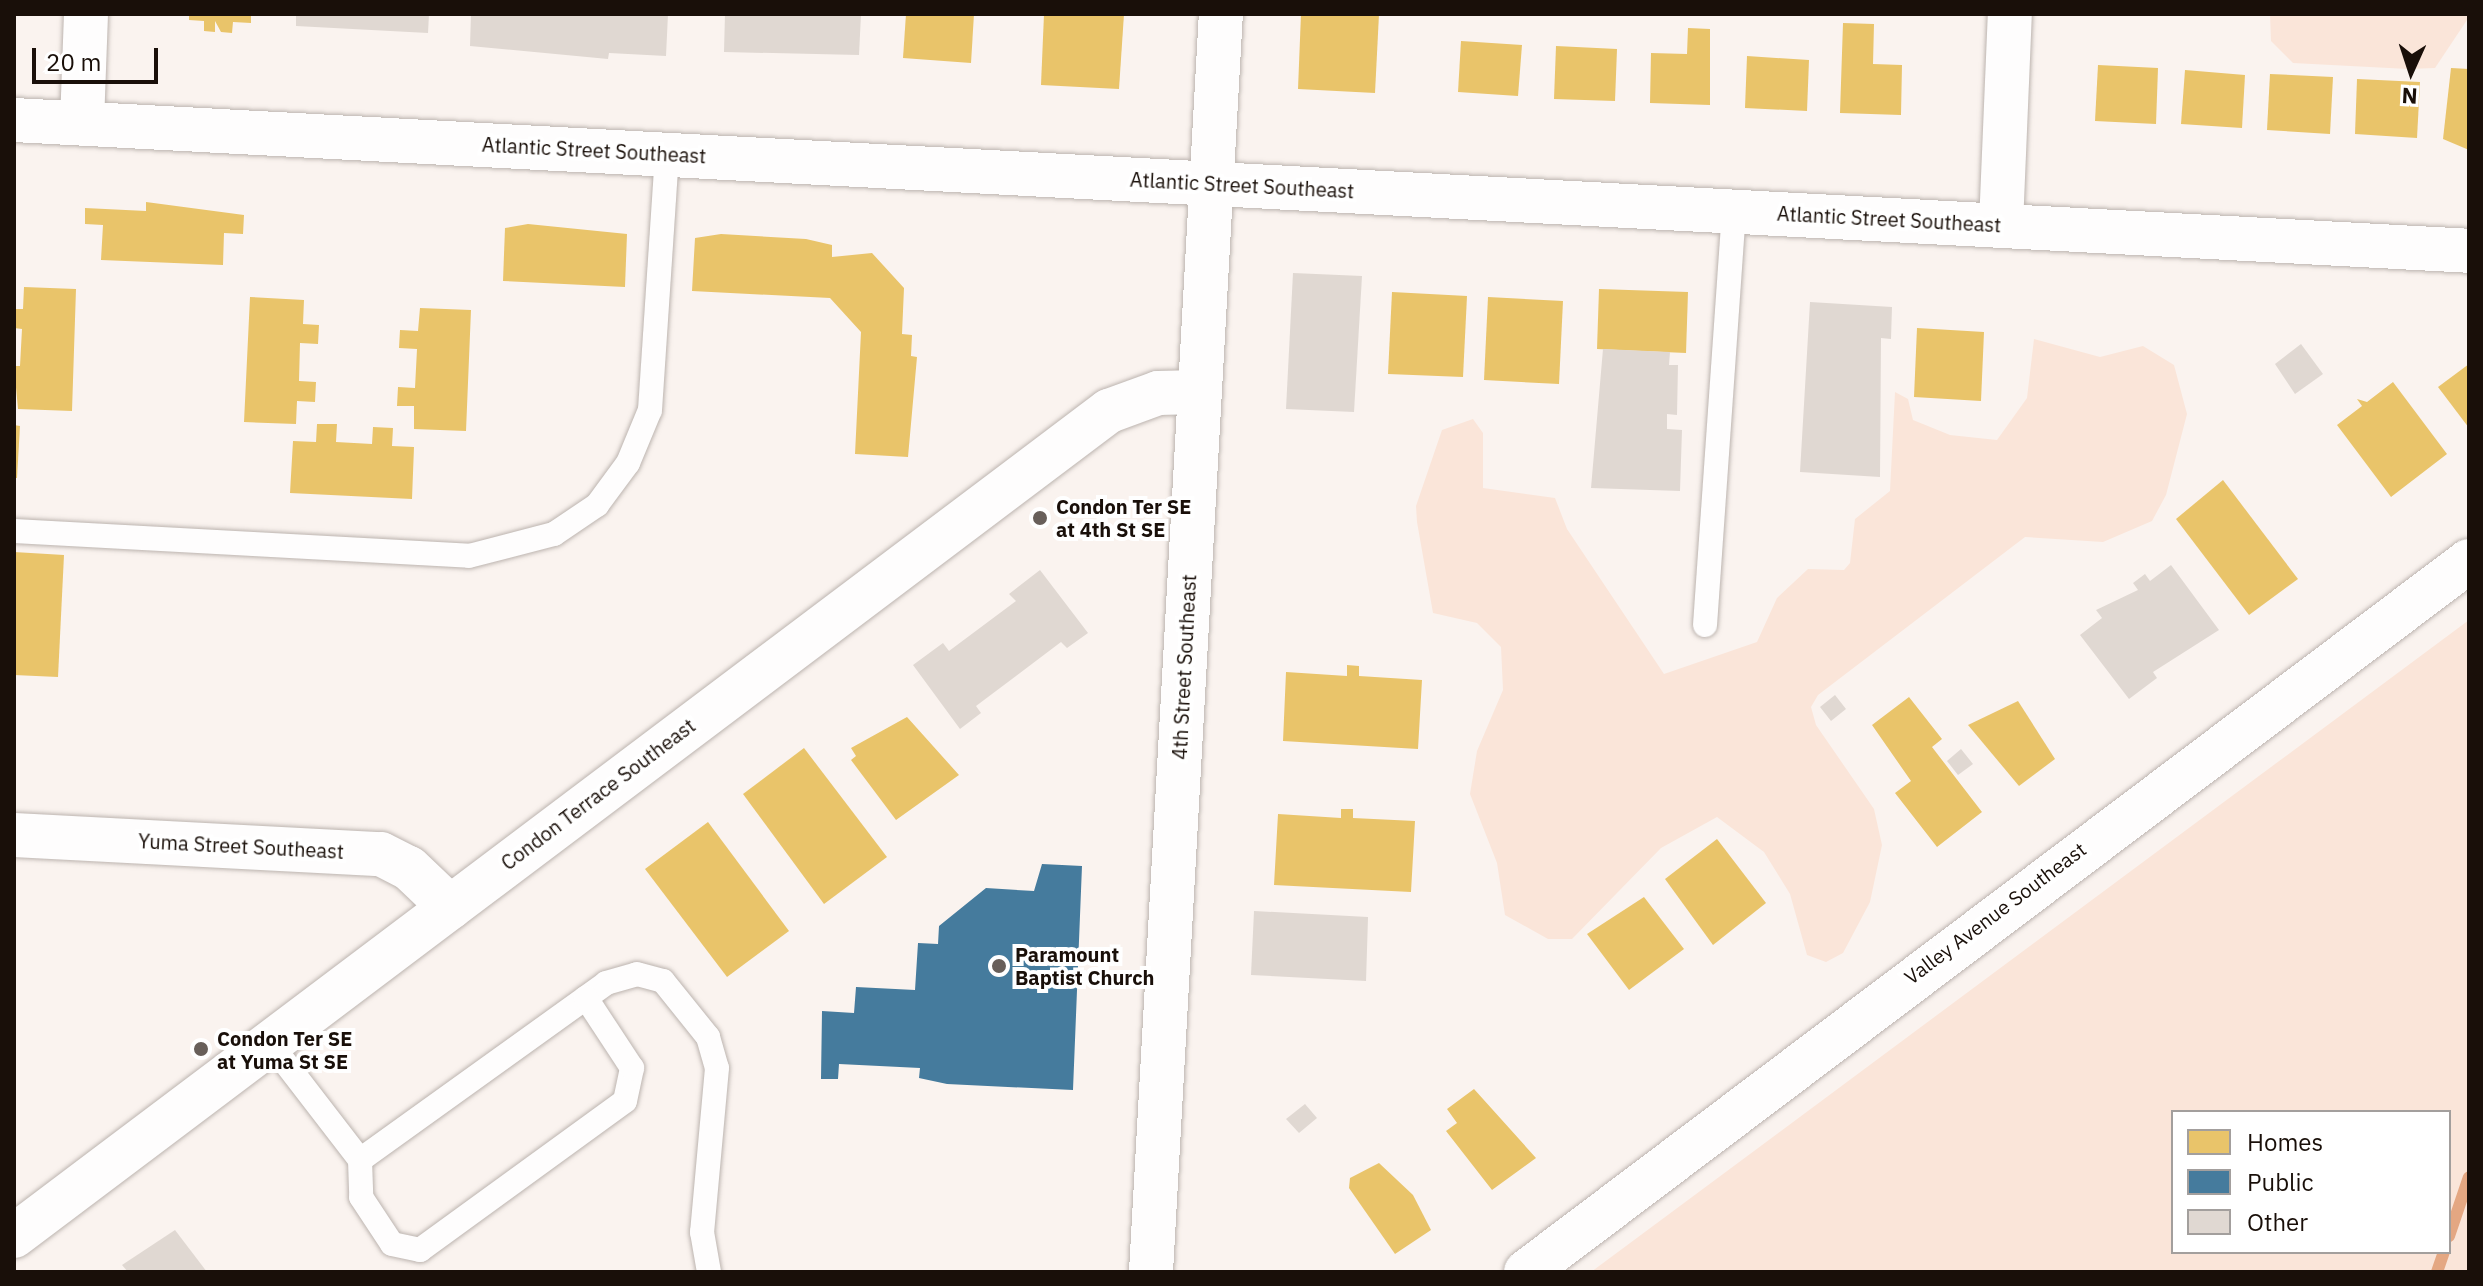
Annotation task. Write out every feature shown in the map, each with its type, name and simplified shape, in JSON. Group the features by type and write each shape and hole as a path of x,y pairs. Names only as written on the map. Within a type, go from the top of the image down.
{"street":[{"path":"82,123 86,14"},
{"name":"4th Street Southeast","path":"1151,1272 1221,14"},
{"path":"2001,225 2010,14"},
{"name":"Atlantic Street Southeast","path":"14,120 2469,251"},
{"name":"Condon Terrace Southeast","path":"14,1236 1109,411 1158,393 1199,392"},
{"name":"Valley Avenue Southeast","path":"1526,1272 2469,561"},
{"name":"Yuma Street Southeast","path":"14,835 381,854 409,868 450,907"}],"lane":[{"path":"14,531 469,556 554,534 597,505 628,463 650,410 667,154"},
{"path":"1705,625 1734,211"},
{"path":"360,1160 586,998 637,974 663,981 708,1037 717,1068 702,1232 709,1272"},
{"path":"270,1043 360,1160 361,1197 392,1244 420,1250 625,1101 632,1068 586,998"}],"shaded area":[{"path":"2270,14 2469,14 2469,17 2435,68 2408,69 2293,63 2271,41"},
{"path":"2034,339 2100,357 2143,346 2174,365 2187,414 2166,495 2152,521 2103,542 2025,537 1818,695 1811,707 1816,725 1874,809 1882,845 1870,902 1843,953 1826,962 1807,955 1790,894 1764,852 1717,817 1661,848 1572,939 1548,939 1505,915 1497,863 1470,794 1477,751 1503,690 1501,647 1477,623 1433,613 1417,522 1416,506 1442,430 1473,419 1483,433 1483,488 1555,498 1567,529 1664,674 1757,642 1777,598 1808,569 1844,570 1850,563 1855,519 1890,491 1895,392 1908,399 1913,420 1950,435 1997,440 2027,398"},
{"path":"2469,620 2469,1272 1591,1272"}],"building: Homes":[{"path":"189,14 251,14 251,23 233,22 232,33 221,32 215,21 215,32 204,31 204,21 189,20"},
{"path":"906,14 974,14 971,63 903,58"},
{"path":"1044,14 1124,14 1119,89 1041,85"},
{"path":"1301,14 1379,14 1375,93 1298,89"},
{"path":"1843,23 1874,24 1873,64 1902,65 1901,115 1840,113"},
{"path":"1688,28 1710,29 1710,105 1650,103 1651,53 1687,54"},
{"path":"1461,41 1522,45 1518,96 1458,92"},
{"path":"1556,46 1617,49 1615,101 1554,99"},
{"path":"1747,56 1809,60 1807,111 1745,108"},
{"path":"2098,65 2158,68 2156,124 2095,121"},
{"path":"2451,68 2469,69 2469,150 2443,139"},
{"path":"2185,70 2245,75 2242,128 2181,124"},
{"path":"2270,74 2333,77 2330,134 2267,130"},
{"path":"2357,79 2420,82 2417,138 2355,134"},
{"path":"146,202 244,215 243,234 224,233 223,265 101,260 103,225 85,224 85,208 146,211"},
{"path":"528,224 627,234 625,287 503,281 505,228"},
{"path":"721,234 806,239 832,245 832,257 872,253 904,288 902,334 912,335 911,356 917,357 908,457 855,454 861,332 830,298 692,291 695,238"},
{"path":"24,287 76,289 72,411 18,409 14,366 20,366 22,329 14,328 14,309 23,309"},
{"path":"1599,289 1688,292 1686,353 1597,349"},
{"path":"1392,292 1467,296 1463,377 1388,374"},
{"path":"250,297 304,300 303,324 319,325 318,344 300,343 299,381 316,382 315,402 297,401 296,424 244,422"},
{"path":"1488,297 1563,301 1559,384 1484,380"},
{"path":"420,308 471,310 466,431 414,429 414,406 397,406 398,387 415,388 417,349 399,348 400,330 418,331"},
{"path":"1917,328 1984,332 1981,401 1914,397"},
{"path":"2469,364 2469,428 2438,387"},
{"path":"2393,382 2447,454 2391,497 2337,425 2362,406 2357,399 2367,402"},
{"path":"317,424 337,424 336,442 372,444 373,427 393,428 392,446 414,447 412,499 290,493 293,441 316,442"},
{"path":"14,425 20,426 17,478 14,478"},
{"path":"2223,480 2298,579 2249,615 2176,519"},
{"path":"14,552 64,555 58,677 14,675"},
{"path":"1347,665 1359,666 1359,676 1422,680 1418,749 1283,741 1286,672 1347,676"},
{"path":"1909,697 1942,739 1932,747 1982,812 1937,847 1895,793 1911,781 1872,725"},
{"path":"2018,701 2055,759 2019,786 1968,725"},
{"path":"907,717 959,775 896,820 851,760 856,756 851,748"},
{"path":"804,748 887,857 824,904 743,794"},
{"path":"1341,809 1353,809 1353,818 1415,821 1411,892 1274,885 1278,814 1341,818"},
{"path":"708,822 789,931 727,977 645,869"},
{"path":"1717,839 1766,903 1713,945 1665,879"},
{"path":"1644,897 1684,949 1629,990 1587,934"},
{"path":"1474,1089 1536,1158 1492,1190 1446,1131 1457,1123 1447,1109"},
{"path":"1379,1163 1413,1195 1431,1230 1395,1254 1349,1188 1350,1178"}],"building: Public":[{"name":"Paramount Baptist Church","path":"1042,864 1082,866 1073,1090 947,1084 919,1078 920,1068 839,1064 838,1079 821,1079 822,1011 854,1013 856,987 915,990 918,943 938,944 939,926 986,888 1034,891"}],"building: Other":[{"path":"296,14 429,14 428,33 296,26"},
{"path":"471,14 668,14 666,56 609,53 608,59 470,46"},
{"path":"725,14 861,14 859,55 724,52"},
{"path":"1293,273 1362,276 1354,412 1286,409"},
{"path":"1810,302 1892,307 1891,339 1881,338 1880,477 1800,472"},
{"path":"2301,344 2323,374 2295,394 2275,364"},
{"path":"1603,349 1670,352 1669,365 1678,365 1677,415 1667,414 1667,429 1682,430 1680,491 1591,488"},
{"path":"2171,565 2219,630 2153,672 2157,678 2129,699 2080,635 2102,618 2096,610 2138,590 2133,583 2145,574 2150,581"},
{"path":"1040,570 1088,633 1067,648 1061,642 976,706 981,713 960,729 913,665 943,643 949,651 1016,601 1009,594"},
{"path":"1835,695 1846,709 1831,721 1820,707"},
{"path":"1961,749 1973,764 1958,775 1947,761"},
{"path":"1254,911 1368,917 1366,981 1251,975"},
{"path":"1305,1104 1317,1118 1299,1133 1286,1119"},
{"path":"175,1230 207,1272 128,1272 122,1265"}],"waterway":[{"path":"2451,1230 2469,1177"},
{"path":"2437,1272 2443,1254"}],"place":[{"name":"Condon Ter SE at 4th St SE","path":"1040,518"},
{"name":"Paramount Baptist Church","path":"999,966"},
{"name":"Condon Ter SE at Yuma St SE","path":"201,1049"}]}
